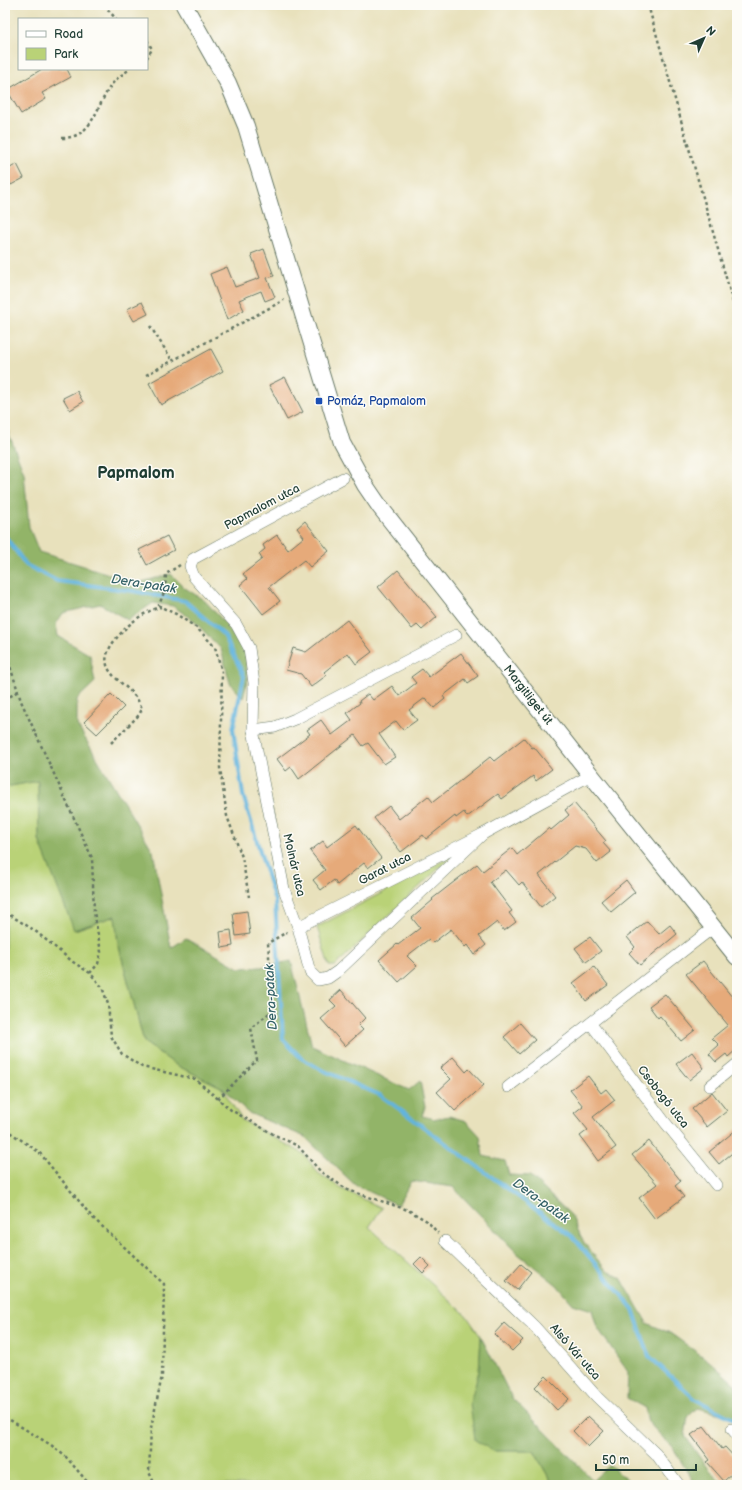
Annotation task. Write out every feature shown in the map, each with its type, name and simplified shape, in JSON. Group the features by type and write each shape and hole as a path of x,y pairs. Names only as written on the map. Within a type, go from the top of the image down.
{"main road":[{"name":"Margitliget út","path":"184,5 228,83 246,126 342,443 356,469 380,507 591,776 737,956"}],"street":[{"name":"Papmalom utca","path":"193,559 343,478"},
{"name":"Molnár utca","path":"193,559 190,566 194,577 236,624 249,648 254,683 253,730 284,889 310,972 318,980 328,978 338,971"},
{"path":"253,730 275,727 295,719 456,635"},
{"name":"Garat utca","path":"295,928 483,834 591,776"},
{"name":"Garat utca","path":"338,971 483,834"},
{"path":"508,1087 714,927"},
{"name":"Csobogó utca","path":"591,1024 664,1121 716,1185"},
{"path":"710,1086 737,1064"},
{"name":"Alsó Vár utca","path":"445,1241 534,1326 597,1397 656,1454 680,1485"}],"path":[{"path":"104,5 115,18"},
{"path":"648,5 737,316"},
{"path":"148,42 152,49 148,56"},
{"path":"62,138 74,138 88,127 108,90 119,76 128,70"},
{"path":"146,375 297,294"},
{"path":"150,326 172,360"},
{"path":"160,608 159,605 165,590 166,574 193,559"},
{"path":"111,743 139,715 142,709 139,699 110,674 106,657 110,644 129,625 151,609 160,608 176,614 197,628 215,648 222,672 220,768 227,816 242,857 249,897"},
{"path":"5,650 21,701 92,858 94,912 101,952 98,964 90,973"},
{"path":"5,700 18,691"},
{"path":"5,912 34,930 73,962 90,973 102,987 108,1004 111,1036 122,1054 142,1067 195,1079 231,1110 273,1134 298,1146 321,1172 348,1190 408,1210 427,1221 445,1241"},
{"path":"218,1099 257,1060 251,1028 273,1010 268,943 295,928"},
{"path":"5,1129 40,1152 92,1217 164,1284 162,1376 151,1428 149,1457 149,1472 155,1485"},
{"path":"5,1417 66,1456 90,1485"}],"green space":[{"path":"5,424 24,473 29,527 39,552 138,583 171,574 185,588 205,601 225,623 246,653 248,679 243,698 230,683 221,649 193,620 173,606 153,603 128,620 100,604 63,613 56,624 58,636 90,655 95,682 77,699 77,725 153,851 171,948 186,938 239,968 262,967 291,961 312,1046 409,1090 420,1081 425,1107 422,1116 435,1119 449,1116 466,1121 480,1136 483,1156 505,1161 509,1175 530,1176 571,1215 584,1243 607,1271 621,1278 647,1323 670,1333 709,1361 737,1386 737,1418 697,1408 688,1417 685,1436 705,1465 725,1485 696,1485 672,1447 648,1422 645,1408 627,1398 628,1372 597,1327 592,1310 573,1304 557,1285 517,1253 453,1187 411,1181 398,1205 355,1185 305,1137 249,1113 221,1087 176,1065 144,1042 118,943 115,916 74,930 39,840 38,781 5,787"},
{"path":"38,781 39,840 75,930 115,916 118,943 144,1042 176,1065 221,1087 242,1120 304,1154 318,1173 342,1189 382,1208 369,1227 466,1315 481,1337 479,1371 470,1403 493,1451 534,1451 553,1485 5,1485 5,787"},
{"path":"452,856 335,966 329,966 317,927"},
{"path":"481,1337 512,1398 593,1480 610,1465 632,1485 553,1485 534,1451 493,1451 475,1440 470,1403 479,1371"}],"building":[{"path":"40,70 68,70 71,77 42,93 46,99 21,114 7,90"},
{"path":"17,164 24,178 11,185 5,171"},
{"path":"264,249 274,276 267,278 275,297 265,301 261,291 239,300 244,310 227,320 210,274 227,267 235,287 260,278 251,254"},
{"path":"142,302 148,314 134,321 127,309"},
{"path":"211,349 223,371 161,405 149,383"},
{"path":"285,377 303,412 287,420 269,385"},
{"path":"77,391 83,402 70,410 63,398"},
{"path":"305,521 329,551 310,567 304,560 269,587 280,601 263,614 240,585 247,579 243,574 262,559 259,554 265,549 263,545 277,535 288,550 304,537 297,528"},
{"path":"167,536 174,550 147,565 139,550"},
{"path":"398,570 437,617 422,630 417,625 412,629 378,587"},
{"path":"347,620 372,652 356,664 348,653 324,672 327,675 311,687 301,674 286,670 293,648 306,652"},
{"path":"461,653 478,676 468,683 465,679 443,696 445,699 434,708 425,698 409,710 417,720 403,730 396,721 379,734 395,757 384,764 368,743 363,746 355,735 299,779 291,767 286,771 277,759 310,734 307,730 321,720 332,735 352,720 347,713 360,703 359,701 368,694 373,700 392,686 399,696 416,683 411,677 422,669 429,677"},
{"path":"111,694 124,707 97,734 84,722"},
{"path":"524,738 532,748 534,747 552,769 536,781 533,776 502,799 498,794 467,817 464,812 456,818 455,816 426,839 423,835 401,852 374,818 389,806 399,819 428,796 433,802 490,757 494,761"},
{"path":"574,803 606,841 603,843 611,852 597,863 586,849 575,846 539,875 555,896 541,907 522,882 519,885 506,870 490,882 512,911 509,913 516,922 504,931 497,922 479,936 486,945 474,955 467,945 465,947 451,929 433,943 429,939 407,956 417,966 399,982 379,960 397,944 398,945 420,928 412,918 433,900 432,899 477,864 483,871 512,848 517,855 549,828 551,830 569,815 565,810"},
{"path":"356,825 381,858 368,868 364,863 337,885 334,880 321,890 313,880 325,870 310,851 323,841 327,847"},
{"path":"626,880 635,892 611,912 601,901"},
{"path":"247,911 250,934 236,936 233,913"},
{"path":"647,921 659,934 670,925 677,934 640,965 629,953 635,947 627,937"},
{"path":"231,930 233,946 222,948 220,932"},
{"path":"590,937 601,951 586,962 575,948"},
{"path":"703,961 737,1003 737,1049 728,1057 726,1054 716,1062 709,1054 719,1045 712,1038 728,1025 686,974"},
{"path":"594,967 608,985 586,1001 573,983"},
{"path":"341,990 365,1018 358,1025 363,1030 345,1046 321,1019 336,1006 330,1000"},
{"path":"665,994 695,1030 681,1041 660,1016 658,1018 649,1006"},
{"path":"520,1023 535,1040 519,1054 504,1037"},
{"path":"692,1052 704,1068 689,1080 676,1064"},
{"path":"453,1057 466,1072 469,1069 484,1085 455,1111 437,1092 451,1079 440,1068"},
{"path":"588,1076 601,1093 606,1089 615,1100 593,1117 616,1147 598,1161 580,1136 588,1130 574,1113 583,1106 570,1090"},
{"path":"712,1092 727,1111 707,1127 692,1109"},
{"path":"737,1129 737,1149 719,1164 709,1152"},
{"path":"649,1141 681,1181 675,1186 684,1197 655,1219 639,1198 657,1184 632,1155"},
{"path":"421,1257 430,1266 423,1273 414,1264"},
{"path":"521,1264 531,1272 517,1290 506,1281"},
{"path":"504,1323 523,1340 512,1351 494,1334"},
{"path":"546,1376 569,1399 557,1410 535,1387"},
{"path":"588,1416 604,1431 588,1447 573,1431"},
{"path":"704,1426 722,1449 725,1447 737,1460 737,1469 724,1481 707,1462 710,1460 691,1435"}],"waterway":[{"name":"Dera-patak","path":"5,536 26,565 57,581 133,591 185,601 224,635 244,676 233,729 243,795 275,901 283,1039 301,1058 320,1069 380,1095 572,1236 633,1309 649,1356 695,1399 737,1421"}],"place":[{"name":"Pomáz, Papmalom","path":"319,401"}],"district":[{"name":"Papmalom","path":"136,473"}]}
